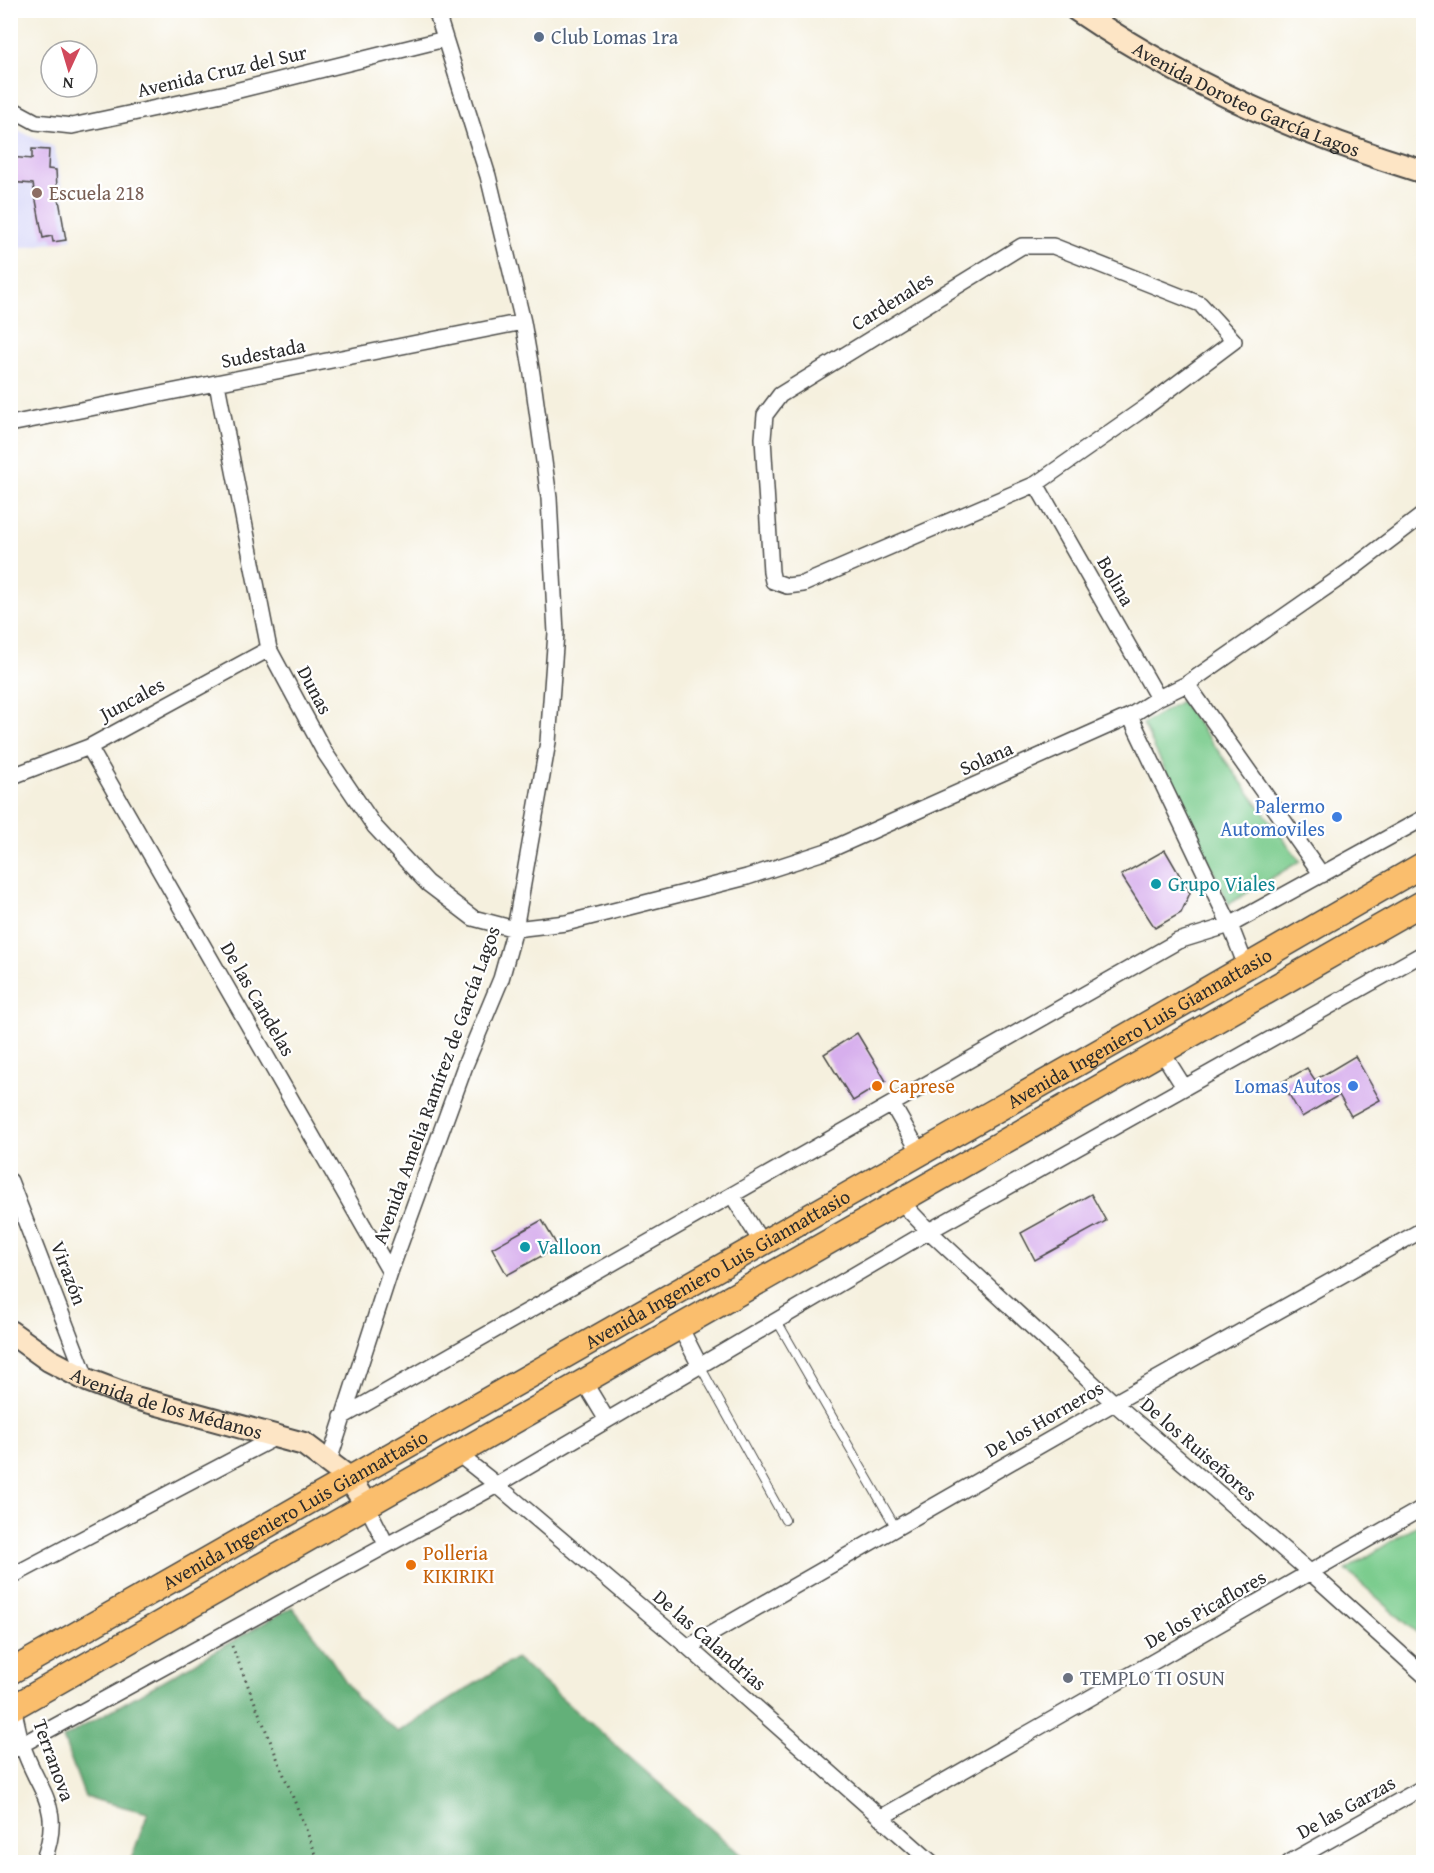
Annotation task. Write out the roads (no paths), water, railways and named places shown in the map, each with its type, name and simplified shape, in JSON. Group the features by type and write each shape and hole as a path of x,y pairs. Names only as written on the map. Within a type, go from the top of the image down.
{"main road":[{"name":"Avenida Ingeniero Luis Giannattasio","path":"10,1672 1424,864"},
{"name":"Avenida Ingeniero Luis Giannattasio","path":"12,1708 1424,902"}],"street":[{"name":"Avenida Doroteo García Lagos","path":"1077,10 1164,63 1261,112 1341,145 1424,172"},
{"name":"Avenida Amelia Ramírez de García Lagos","path":"329,1461 390,1272 466,1063 501,979 515,929 549,742 556,633 549,498 523,322 488,176 437,11"},
{"name":"Avenida Cruz del Sur","path":"10,108 36,122 72,126 231,93 445,39"},
{"name":"Cardenales","path":"1022,246 1053,246 1200,304 1234,340 1146,407 1036,484 803,584 787,586 773,581 763,438 765,415 780,395 1022,246"},
{"name":"Sudestada","path":"10,424 523,322"},
{"name":"Dunas","path":"217,384 269,649 325,753 375,827 427,883 473,918 515,929"},
{"name":"Bolina","path":"1036,484 1158,698"},
{"name":"Solana","path":"515,929 566,923 661,900 747,877 827,851 1130,716 1158,698 1187,684 1348,572 1424,514"},
{"name":"Juncales","path":"10,777 89,747 269,649"},
{"path":"1187,684 1322,875"},
{"path":"1130,716 1230,926 1246,966"},
{"name":"De las Candelas","path":"89,747 390,1272"},
{"path":"342,1417 1178,941 1230,926 1424,818"},
{"path":"16,1748 497,1485 929,1231 1424,953"},
{"path":"1162,1052 1185,1087"},
{"path":"892,1104 920,1153"},
{"name":"Virazón","path":"10,1181 87,1380"},
{"path":"732,1195 762,1243"},
{"name":"De los Ruiseñores","path":"900,1201 929,1231 1114,1403 1311,1573 1424,1675"},
{"name":"De los Horneros","path":"688,1647 1424,1229"},
{"path":"680,1327 700,1366"},
{"name":"Avenida de los Médanos","path":"10,1332 49,1360 87,1380 132,1397 303,1444 349,1478 367,1506"},
{"path":"584,1382 608,1420"},
{"path":"10,1577 278,1436"},
{"name":"De las Calandrias","path":"458,1454 688,1647 931,1863"},
{"path":"367,1506 386,1544"},
{"name":"De los Picaflores","path":"880,1818 1424,1507"},
{"name":"Terranova","path":"12,1708 16,1748 51,1809 53,1825 44,1863"},
{"name":"De las Garzas","path":"1290,1863 1424,1787"}],"lane":[{"path":"777,1321 896,1528"},
{"path":"700,1366 785,1520"}],"place":[{"name":"Club Lomas 1ra","path":"539,37"},
{"name":"Escuela 218","path":"37,193"},
{"name":"Palermo Automoviles","path":"1337,817"},
{"name":"Grupo Viales","path":"1156,884"},
{"name":"Caprese","path":"877,1086"},
{"name":"Lomas Autos","path":"1353,1086"},
{"name":"Valloon","path":"525,1247"},
{"name":"Polleria KIKIRIKI","path":"411,1565"},
{"name":"TEMPLO TI OSUN","path":"1068,1678"}]}
